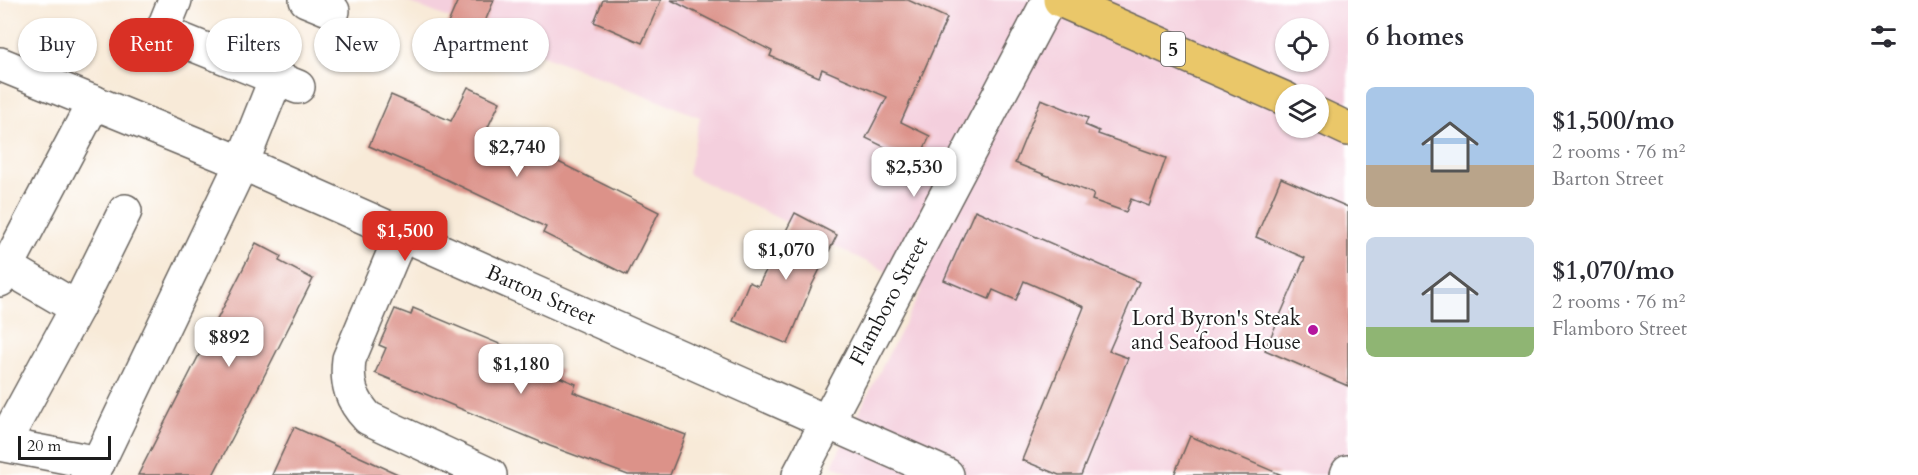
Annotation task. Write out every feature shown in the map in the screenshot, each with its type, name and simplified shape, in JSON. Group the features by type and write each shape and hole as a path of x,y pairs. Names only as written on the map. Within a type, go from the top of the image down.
{"main road":[{"name":"5","path":"1060,0 1275,94"},
{"path":"1329,120 1348,129"}],"street":[{"path":"125,211 77,308 2,444 92,469 242,163 287,82 162,32 175,0"},
{"name":"Flamboro Street","path":"799,475 1049,0"},
{"name":"Barton Street","path":"0,64 242,163 947,475"},
{"path":"77,308 3,274 94,102"},
{"path":"402,233 349,359 347,375 350,391 357,406 368,418 490,475"}],"shaded area":[{"path":"403,0 1348,0 1348,475 853,475 832,465 922,289 688,174 700,117 549,58 549,18 449,18"}],"building":[{"path":"458,0 494,0 486,18 450,18"},
{"path":"603,0 661,0 642,43 594,22"},
{"path":"671,0 908,0 947,18 901,122 930,136 917,163 866,138 887,97 822,69 819,77 770,56 772,51"},
{"path":"468,87 500,102 488,127 659,212 627,275 543,233 546,227 439,176 369,146 391,95 451,121"},
{"path":"1041,99 1088,118 1085,125 1099,131 1098,134 1166,158 1149,206 1131,199 1126,212 1092,200 1094,194 1015,163"},
{"path":"1281,178 1348,207 1348,386 1265,350 1305,258 1256,237"},
{"path":"975,210 1139,282 1109,351 1128,358 1081,475 1059,475 1022,460 1084,307 1024,281 1016,300 993,290 989,299 944,280"},
{"path":"795,213 837,235 812,285 788,344 733,321 749,282 758,286"},
{"path":"256,243 281,256 279,261 313,279 252,400 213,475 138,475"},
{"path":"413,308 562,370 559,377 576,384 573,392 686,435 670,475 628,475 550,446 375,373 386,348 379,345 395,309 411,315"},
{"path":"294,427 400,475 272,475"},
{"path":"1190,436 1282,475 1174,475"}],"place":[{"name":"Lord Byron's Steak and Seafood House","path":"1313,330"}]}
